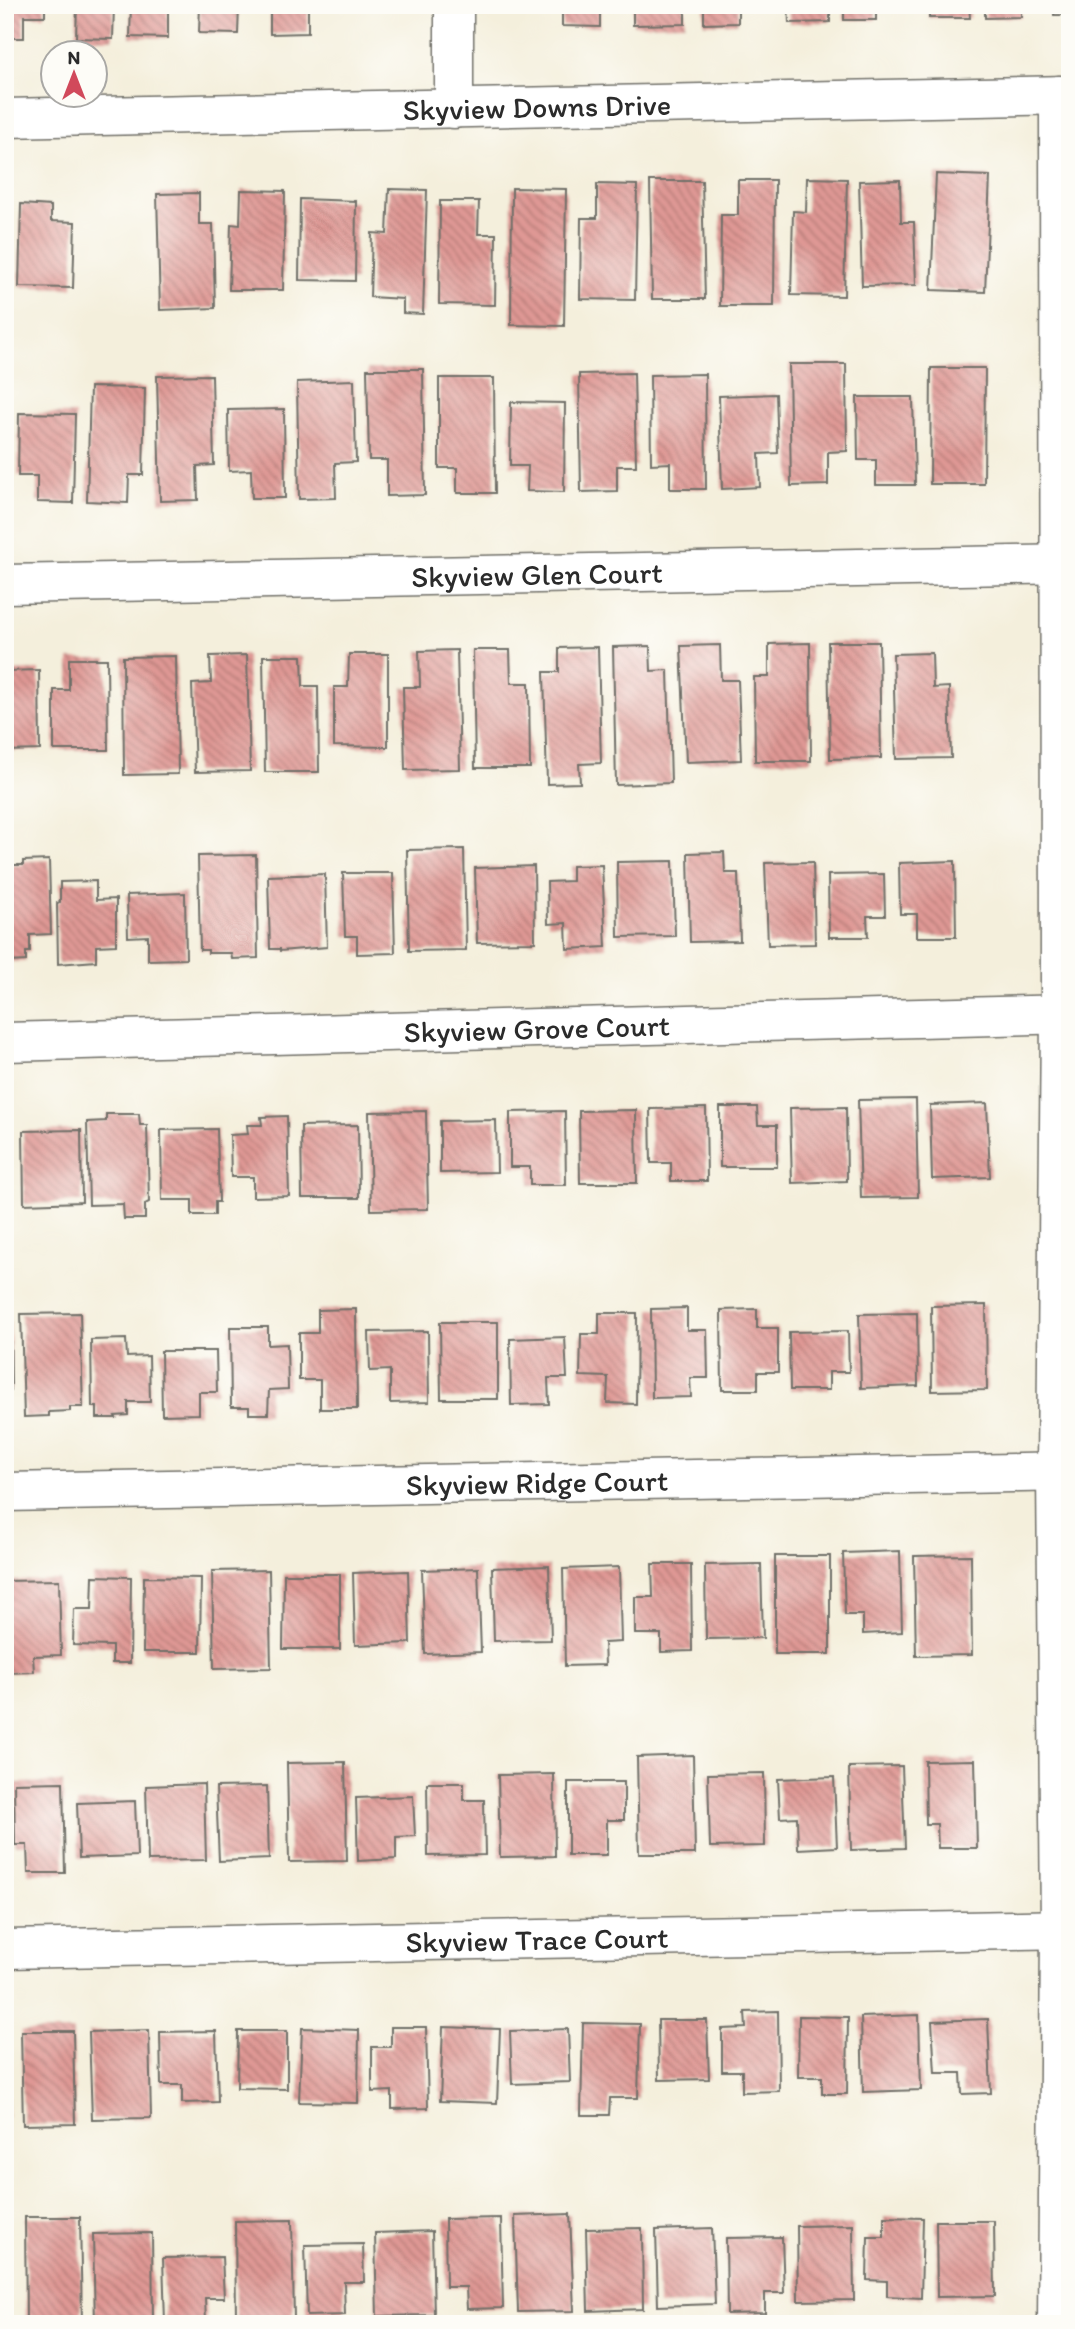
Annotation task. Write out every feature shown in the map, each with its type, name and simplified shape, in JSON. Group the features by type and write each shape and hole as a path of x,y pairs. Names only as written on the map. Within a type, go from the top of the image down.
{"street":[{"path":"454,5 454,109"},
{"path":"1057,2324 1065,1929 1064,95"},
{"name":"Skyview Downs Drive","path":"5,118 1064,95"},
{"name":"Skyview Glen Court","path":"5,584 1065,564"},
{"name":"Skyview Grove Court","path":"5,1042 1065,1014"},
{"name":"Skyview Ridge Court","path":"5,1492 1063,1472"},
{"name":"Skyview Trace Court","path":"5,1950 1065,1929"}],"building":[{"path":"5,5 45,5 45,16 24,16 24,38 5,38"},
{"path":"77,5 114,5 113,39 76,38"},
{"path":"131,5 182,5 182,10 168,10 168,38 130,37"},
{"path":"200,5 239,5 238,34 199,33"},
{"path":"270,5 308,5 308,33 270,34"},
{"path":"562,5 600,5 600,27 562,26"},
{"path":"633,5 685,5 685,24 633,25"},
{"path":"704,5 738,5 738,23 704,24"},
{"path":"788,5 830,5 830,22 789,23"},
{"path":"844,5 876,5 876,20 844,20"},
{"path":"929,5 969,5 970,18 929,18"},
{"path":"985,5 1021,5 1021,17 985,18"},
{"path":"1054,5 1070,5 1070,15 1054,15"},
{"path":"936,174 990,176 985,292 931,290"},
{"path":"807,178 847,179 844,296 791,295 793,211 806,212"},
{"path":"738,180 775,180 774,306 720,306 721,215 738,215"},
{"path":"900,180 901,222 914,222 916,285 862,286 859,181"},
{"path":"650,181 702,181 705,299 652,299"},
{"path":"597,184 637,185 635,300 580,299 581,218 597,218"},
{"path":"512,188 566,189 564,326 511,325"},
{"path":"389,189 427,190 423,314 403,313 403,299 370,297 372,233 387,234"},
{"path":"241,190 285,191 283,290 229,290 231,224 240,225"},
{"path":"199,193 199,224 213,224 215,308 160,310 157,194"},
{"path":"300,199 356,201 355,281 299,280"},
{"path":"440,201 479,201 478,234 496,234 495,305 439,304"},
{"path":"21,204 51,206 51,221 75,222 73,288 19,287"},
{"path":"789,364 846,364 847,451 828,452 828,485 791,486"},
{"path":"931,368 985,368 984,484 930,484"},
{"path":"367,369 423,369 425,495 387,496 387,460 369,460"},
{"path":"634,373 636,466 617,466 617,491 581,492 579,374"},
{"path":"705,374 706,489 670,489 670,463 651,464 650,375"},
{"path":"212,375 214,465 197,466 198,500 160,501 157,376"},
{"path":"439,378 494,378 495,493 457,493 457,468 439,468"},
{"path":"354,380 356,462 335,463 336,498 299,499 297,382"},
{"path":"90,387 145,388 143,475 129,475 128,503 87,501"},
{"path":"776,394 778,453 759,454 760,487 722,489 719,396"},
{"path":"857,397 913,397 915,485 876,485 876,460 858,460"},
{"path":"511,402 565,403 564,492 527,491 528,466 510,466"},
{"path":"284,409 285,498 252,498 251,470 229,471 228,410"},
{"path":"19,413 75,414 73,503 37,502 37,476 18,476"},
{"path":"828,642 879,642 881,758 830,759"},
{"path":"810,643 811,761 755,761 754,677 769,677 769,644"},
{"path":"720,645 721,680 738,680 741,760 686,762 681,646"},
{"path":"650,646 651,671 668,670 671,783 616,785 613,647"},
{"path":"598,647 601,763 579,764 580,783 547,784 544,672 559,672 559,648"},
{"path":"457,650 460,769 405,770 403,687 420,687 419,651"},
{"path":"473,650 510,650 511,683 529,683 530,768 475,768"},
{"path":"932,653 933,688 949,687 951,758 896,759 893,654"},
{"path":"349,654 388,654 388,747 334,746 334,687 348,687"},
{"path":"247,655 250,771 195,772 192,684 211,683 210,656"},
{"path":"176,656 178,774 124,775 123,657"},
{"path":"263,656 302,656 303,686 318,686 319,772 265,772"},
{"path":"69,659 107,659 108,750 54,750 54,690 69,690"},
{"path":"39,670 40,750 5,751 5,671"},
{"path":"464,849 466,950 409,951 407,850"},
{"path":"724,852 725,873 738,873 740,941 690,942 688,853"},
{"path":"256,855 258,958 232,959 231,953 208,953 208,950 200,950 198,856"},
{"path":"49,860 51,934 30,935 30,952 26,952 26,961 9,962 9,958 5,958 5,865"},
{"path":"673,861 675,936 618,937 617,862"},
{"path":"955,861 956,937 917,937 917,914 900,914 899,863"},
{"path":"813,862 815,944 768,945 765,863"},
{"path":"602,865 606,947 567,949 566,923 548,924 547,882 572,881 572,866"},
{"path":"534,866 535,942 477,943 475,868"},
{"path":"343,873 393,873 395,953 357,954 357,936 345,936"},
{"path":"325,874 327,947 280,951 270,949 268,876"},
{"path":"884,874 885,916 867,916 868,937 829,937 828,875"},
{"path":"96,881 96,900 116,899 116,945 96,946 96,961 58,964 57,903 60,902 60,882"},
{"path":"185,893 186,959 148,960 148,936 128,937 127,895"},
{"path":"916,1099 918,1197 861,1198 858,1100"},
{"path":"987,1103 990,1177 932,1179 930,1105"},
{"path":"720,1107 757,1107 758,1125 777,1125 777,1167 720,1167"},
{"path":"846,1107 847,1181 792,1183 790,1108"},
{"path":"706,1108 707,1181 671,1181 671,1163 651,1163 650,1109"},
{"path":"636,1110 637,1183 580,1183 579,1111"},
{"path":"426,1111 428,1209 371,1210 369,1112"},
{"path":"565,1111 566,1185 530,1185 530,1167 510,1167 510,1112"},
{"path":"106,1114 139,1114 140,1125 147,1125 149,1202 145,1204 145,1219 124,1219 123,1204 89,1205 87,1122 106,1121"},
{"path":"287,1116 289,1196 253,1197 253,1177 231,1177 230,1135 248,1134 247,1125 262,1125 261,1117"},
{"path":"496,1120 497,1172 440,1173 440,1121"},
{"path":"358,1125 359,1198 302,1198 301,1126"},
{"path":"5,1128 10,1128 11,1207 5,1207"},
{"path":"217,1129 219,1202 215,1202 215,1215 192,1215 192,1200 162,1200 161,1130"},
{"path":"81,1130 82,1202 24,1204 23,1131"},
{"path":"986,1305 987,1390 932,1391 931,1306"},
{"path":"687,1308 687,1330 707,1330 708,1378 690,1378 691,1397 652,1398 651,1309"},
{"path":"356,1309 357,1409 320,1409 320,1380 299,1380 299,1333 318,1333 318,1310"},
{"path":"757,1309 757,1328 778,1328 778,1372 758,1372 758,1390 722,1390 721,1310"},
{"path":"80,1313 83,1407 49,1412 49,1416 24,1417 21,1314"},
{"path":"599,1313 637,1313 636,1404 607,1403 608,1377 580,1376 581,1334 599,1334"},
{"path":"917,1313 918,1386 861,1388 859,1314"},
{"path":"5,1316 10,1316 11,1390 5,1390"},
{"path":"440,1322 498,1322 498,1399 441,1399"},
{"path":"230,1327 268,1327 268,1345 287,1344 288,1389 269,1390 268,1414 249,1414 249,1407 231,1407"},
{"path":"428,1331 429,1402 390,1403 390,1370 370,1371 369,1332"},
{"path":"848,1331 849,1372 829,1372 829,1390 790,1390 789,1332"},
{"path":"565,1337 567,1378 548,1378 549,1404 511,1405 510,1339"},
{"path":"126,1339 127,1357 149,1356 150,1402 128,1402 128,1415 97,1418 97,1407 92,1407 91,1340"},
{"path":"161,1351 216,1351 217,1392 199,1392 199,1414 162,1415"},
{"path":"900,1551 902,1632 863,1634 863,1615 845,1615 843,1553"},
{"path":"971,1555 972,1655 916,1656 914,1556"},
{"path":"775,1556 830,1556 830,1654 775,1654"},
{"path":"652,1564 691,1564 692,1651 661,1652 661,1634 635,1634 635,1597 653,1597"},
{"path":"761,1564 763,1638 706,1639 705,1565"},
{"path":"549,1566 551,1640 494,1641 492,1568"},
{"path":"619,1567 621,1642 604,1643 605,1665 565,1666 563,1569"},
{"path":"478,1568 481,1652 425,1654 422,1570"},
{"path":"269,1570 271,1668 214,1669 212,1571"},
{"path":"408,1571 410,1643 355,1645 353,1573"},
{"path":"284,1574 340,1574 340,1649 283,1649"},
{"path":"93,1576 131,1577 130,1663 112,1663 112,1646 73,1645 74,1609 92,1609"},
{"path":"144,1577 201,1578 200,1652 143,1652"},
{"path":"59,1580 61,1655 33,1656 34,1672 5,1673 5,1581"},
{"path":"693,1755 695,1854 639,1854 637,1757"},
{"path":"975,1760 977,1848 938,1848 937,1824 926,1824 925,1761"},
{"path":"345,1762 347,1861 289,1862 287,1763"},
{"path":"902,1766 905,1848 851,1850 849,1767"},
{"path":"764,1773 765,1846 710,1847 708,1774"},
{"path":"554,1774 555,1856 500,1857 498,1775"},
{"path":"834,1777 837,1847 798,1849 797,1817 780,1818 778,1779"},
{"path":"63,1782 65,1873 28,1873 27,1845 15,1845 14,1783"},
{"path":"568,1782 624,1782 624,1820 607,1820 607,1855 568,1855"},
{"path":"427,1783 464,1783 464,1800 484,1800 485,1855 428,1856"},
{"path":"204,1784 206,1860 148,1861 146,1786"},
{"path":"267,1786 269,1859 219,1861 216,1787"},
{"path":"413,1796 415,1836 396,1837 396,1859 358,1861 356,1798"},
{"path":"135,1801 137,1856 79,1858 77,1803"},
{"path":"778,2011 779,2091 742,2092 742,2071 722,2071 722,2029 746,2028 745,2012"},
{"path":"919,2015 921,2090 863,2092 861,2017"},
{"path":"799,2016 848,2017 847,2094 822,2094 822,2077 798,2077"},
{"path":"988,2019 991,2093 962,2094 961,2073 935,2073 932,2021"},
{"path":"658,2020 707,2020 709,2079 659,2080"},
{"path":"583,2023 640,2024 638,2098 610,2098 609,2115 581,2115"},
{"path":"391,2027 426,2027 428,2108 392,2109 392,2091 372,2092 372,2047 391,2047"},
{"path":"443,2027 500,2029 497,2103 440,2101"},
{"path":"302,2028 359,2030 358,2103 299,2102"},
{"path":"568,2029 570,2082 512,2084 510,2031"},
{"path":"149,2030 151,2118 92,2119 89,2032"},
{"path":"21,2031 73,2031 75,2124 23,2125"},
{"path":"216,2031 218,2102 182,2103 182,2085 161,2085 160,2032"},
{"path":"238,2031 287,2031 287,2089 237,2088"},
{"path":"5,2083 8,2083 8,2117 5,2117"},
{"path":"570,2214 574,2311 518,2312 515,2216"},
{"path":"25,2217 80,2217 82,2323 26,2324"},
{"path":"884,2217 923,2218 921,2298 887,2296 887,2281 867,2280 868,2237 884,2237"},
{"path":"501,2218 503,2308 467,2309 466,2287 446,2287 445,2219"},
{"path":"5,2220 9,2221 8,2285 5,2285"},
{"path":"292,2220 294,2319 236,2319 235,2221"},
{"path":"936,2221 994,2221 995,2296 937,2297"},
{"path":"853,2225 854,2300 798,2301 797,2226"},
{"path":"642,2228 643,2309 588,2311 586,2229"},
{"path":"712,2228 715,2304 658,2306 656,2230"},
{"path":"432,2231 434,2315 377,2316 375,2233"},
{"path":"152,2233 153,2321 95,2323 93,2234"},
{"path":"782,2237 784,2293 765,2293 765,2313 727,2314 726,2238"},
{"path":"363,2244 364,2282 344,2282 345,2315 307,2316 305,2245"},
{"path":"222,2257 224,2298 205,2298 206,2321 165,2322 163,2258"}]}
